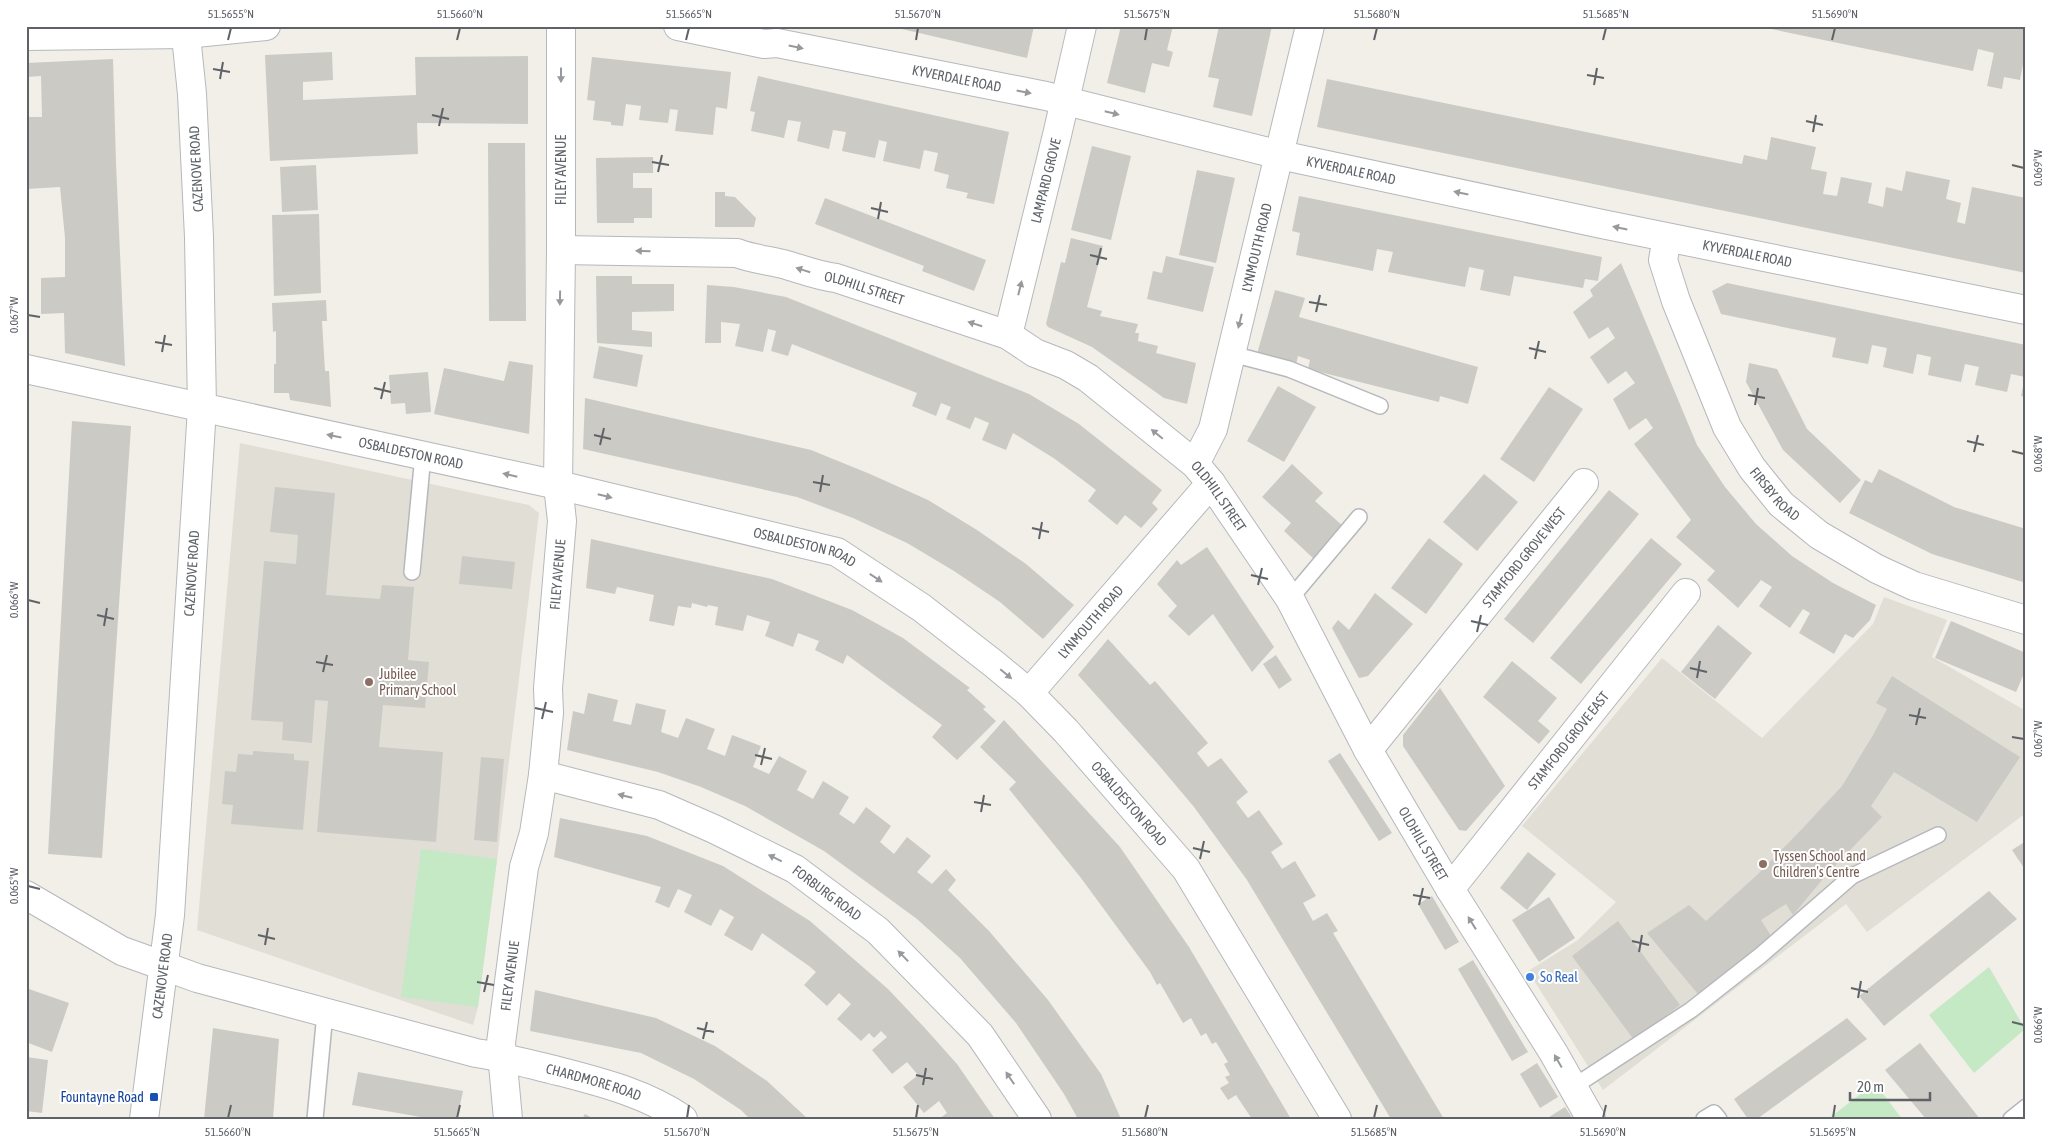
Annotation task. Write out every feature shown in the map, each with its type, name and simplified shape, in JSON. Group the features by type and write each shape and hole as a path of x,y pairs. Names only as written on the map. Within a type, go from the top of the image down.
{"street":[{"path":"26,36 266,26"},
{"name":"FILEY AVENUE","path":"508,1119 504,1093 505,1071 501,1043 524,867 534,833 543,775 549,713 548,688 562,521 558,484 561,26"},
{"name":"KYVERDALE ROAD","path":"678,26 764,44 777,43 1065,101 1280,155 1668,238 2026,310"},
{"name":"LAMPARD GROVE","path":"1008,335 1082,26"},
{"name":"LYNMOUTH ROAD","path":"1029,693 1203,473 1310,26"},
{"name":"CAZENOVE ROAD","path":"144,1119 171,896 202,408 200,237 192,94 186,30"},
{"name":"FIRSBY ROAD","path":"1668,238 1663,260 1670,285 1727,427 1752,468 1781,504 1819,535 1877,568 1914,586 2026,620"},
{"name":"OLDHILL STREET","path":"561,250 737,253 753,259 784,264 823,277 836,278 1008,335 1035,353 1066,365 1088,378 1203,473 1290,599 1368,750 1591,1119"},
{"name":"OSBALDESTON ROAD","path":"26,369 558,484 837,552 922,608 994,664 1029,693 1066,731 1186,870 1337,1119"},
{"name":"STAMFORD GROVE WEST","path":"1368,750 1584,483"},
{"name":"STAMFORD GROVE EAST","path":"1450,888 1686,593"},
{"name":"FORBURG ROAD","path":"543,775 659,805 714,829 795,869 878,931 980,1035 1037,1119"},
{"path":"26,895 122,951 197,978 476,1053 502,1056"},
{"name":"CHARDMORE ROAD","path":"502,1056 614,1086 665,1106 682,1119"}],"lane":[{"path":"1232,354 1289,370 1380,406"},
{"path":"412,572 423,454"},
{"path":"1290,599 1359,517"},
{"path":"1573,1087 1691,1010 1761,956 1852,876 1938,834"},
{"path":"315,1119 325,1013"},
{"path":"2011,1119 2026,1107"},
{"path":"1704,1119 1714,1112 1719,1119"}],"shaded area":[{"name":"Jubilee Primary School","path":"240,443 529,505 539,513 498,852 478,1007 473,1025 197,930"},
{"name":"Tyssen School and Children's Centre","path":"1884,597 1947,620 1932,657 2026,711 2026,813 1867,932 1846,904 1603,1090 1528,971 1578,940 1616,902 1522,826 1662,658 1762,738 1873,624"}],"green space":[{"path":"421,849 497,859 478,1007 401,997"},
{"path":"1989,967 2025,1029 1974,1073 1929,1015"},
{"path":"1875,1083 1902,1119 1828,1119"}],"building":[{"path":"889,26 1034,26 1027,58"},
{"path":"1121,26 1173,26 1167,50 1173,52 1169,67 1152,63 1145,93 1107,83"},
{"path":"1219,26 1272,26 1252,116 1213,107 1219,79 1208,77"},
{"path":"1757,26 2026,26 2026,59 2024,59 2020,80 2004,77 2002,89 1987,86 1994,53 1978,49 1973,71"},
{"path":"332,52 333,80 303,82 303,100 416,95 415,57 528,56 528,124 417,123 418,154 270,161 265,55"},
{"path":"592,57 731,72 727,109 716,107 713,135 675,131 678,110 670,109 668,123 639,120 641,106 626,104 623,126 611,125 611,122 593,120 595,101 587,100"},
{"path":"113,59 125,366 65,353 64,313 41,314 41,278 65,277 65,238 60,187 26,189 26,117 42,117 41,76 26,77 26,63"},
{"path":"758,76 1009,132 994,204 966,198 968,193 946,188 949,175 934,171 938,153 924,150 920,169 883,161 887,142 879,140 875,158 842,151 846,132 833,130 829,149 797,141 801,122 788,120 784,138 751,131 755,112 750,111"},
{"path":"1327,79 1742,164 1744,155 1767,160 1771,137 1816,147 1811,169 1827,172 1823,194 1837,196 1841,177 1872,183 1868,203 1883,207 1886,187 1902,191 1906,171 1950,180 1946,199 1961,203 1957,222 1965,224 1972,187 2026,198 2026,273 1317,127"},
{"path":"488,143 525,143 526,321 489,321"},
{"path":"1092,146 1131,156 1111,240 1071,230"},
{"path":"653,157 653,173 633,173 633,188 652,188 652,218 634,218 634,223 597,223 596,158"},
{"path":"316,165 318,210 282,212 280,167"},
{"path":"1197,170 1235,178 1216,263 1179,255"},
{"path":"715,192 725,192 725,196 735,197 756,218 754,227 715,227"},
{"path":"1299,196 1602,257 1598,281 1585,279 1583,288 1514,276 1510,296 1480,290 1484,270 1469,267 1465,287 1388,272 1393,252 1377,249 1373,271 1296,255 1300,233 1292,231"},
{"path":"825,198 986,260 974,291 922,271 924,266 815,224"},
{"path":"319,214 321,293 274,296 272,215"},
{"path":"1071,238 1103,246 1087,307 1102,311 1100,316 1138,324 1135,333 1139,333 1138,341 1158,346 1156,353 1196,363 1187,404 1164,398 1092,347 1048,327 1046,324 1061,262 1065,263"},
{"path":"1166,256 1214,267 1203,312 1147,299 1153,271 1162,273"},
{"path":"1621,263 1697,445 1725,487 1756,524 1792,556 1833,583 1876,605 1870,620 1853,638 1845,634 1834,654 1799,633 1810,613 1803,609 1790,628 1759,606 1772,587 1761,580 1738,608 1707,580 1715,571 1676,537 1691,520 1634,444 1653,428 1646,418 1629,430 1613,399 1635,383 1626,371 1608,384 1590,357 1615,338 1608,327 1589,339 1573,312 1593,296 1590,290"},
{"path":"596,276 632,276 632,284 674,284 674,311 632,312 632,330 652,332 652,347 597,343"},
{"path":"1727,283 2026,345 2026,397 2021,396 2025,377 2011,374 2007,392 1975,385 1979,367 1965,364 1961,382 1928,375 1931,357 1917,354 1913,374 1883,367 1887,348 1872,345 1868,364 1832,357 1836,338 1721,314 1712,291"},
{"path":"707,285 734,287 786,297 1029,394 1079,424 1162,490 1152,503 1158,509 1141,528 1125,515 1117,525 1088,501 1096,490 1055,459 1013,433 1006,450 982,440 989,423 975,417 970,429 946,419 951,407 941,403 936,416 912,406 917,393 792,344 788,356 771,351 776,331 768,329 763,352 735,346 740,324 721,322 721,343 705,343"},
{"path":"1275,290 1305,298 1299,317 1478,367 1468,404 1440,396 1439,402 1308,369 1310,360 1298,356 1296,365 1257,354"},
{"path":"326,300 327,321 322,321 325,371 329,371 331,407 290,400 289,393 274,393 276,331 273,332 272,303"},
{"path":"599,346 643,355 637,387 593,378"},
{"path":"509,361 533,365 529,434 434,414 444,368 504,381"},
{"path":"1749,363 1777,369 1807,429 1861,480 1840,503 1783,450 1746,382"},
{"path":"428,372 431,412 406,414 405,403 391,404 389,375"},
{"path":"1278,386 1316,407 1284,462 1247,441"},
{"path":"1549,387 1583,409 1534,482 1500,459"},
{"path":"585,398 811,450 870,474 928,500 977,530 1026,564 1074,605 1043,639 1000,602 954,571 907,543 853,518 797,497 583,449"},
{"path":"72,421 131,426 102,858 48,854"},
{"path":"1292,464 1323,493 1315,501 1344,527 1314,559 1284,531 1291,523 1262,497"},
{"path":"1879,469 1954,507 2026,529 2026,583 1932,554 1849,513 1865,480 1872,483"},
{"path":"1484,474 1518,502 1477,551 1443,522"},
{"path":"275,487 335,493 326,595 380,599 382,585 414,587 408,660 429,662 425,708 383,705 379,747 443,752 436,842 317,832 328,701 315,700 312,743 282,740 283,722 251,720 264,561 296,564 298,535 270,532"},
{"path":"1609,490 1639,514 1533,643 1504,619"},
{"path":"1429,538 1463,564 1426,614 1391,588"},
{"path":"1651,538 1682,564 1581,684 1550,658"},
{"path":"591,539 772,579 852,610 903,638 970,688 967,690 986,707 983,709 996,721 957,760 932,737 942,725 847,655 843,664 815,650 819,641 798,633 793,647 765,636 770,622 747,615 743,631 715,625 718,607 708,605 707,607 692,603 691,608 678,606 674,626 649,621 654,595 617,587 615,594 586,588"},
{"path":"1207,547 1274,647 1252,672 1213,614 1189,636 1168,616 1177,606 1157,584 1177,560 1181,565"},
{"path":"462,556 515,562 512,589 459,584"},
{"path":"1375,593 1413,624 1368,676 1359,678 1332,628 1338,620 1349,630"},
{"path":"1951,621 2026,653 2026,669 2016,692 1935,658"},
{"path":"1718,625 1752,653 1715,699 1681,672"},
{"path":"1108,639 1150,685 1155,681 1208,743 1197,753 1208,767 1221,758 1248,792 1236,802 1248,818 1259,810 1283,844 1271,852 1282,869 1295,861 1316,896 1303,903 1313,921 1327,913 1338,931 1333,933 1444,1119 1391,1119 1247,880 1194,807 1078,675"},
{"path":"1276,655 1292,680 1279,689 1263,664"},
{"path":"1512,661 1557,698 1538,721 1550,731 1539,744 1483,697"},
{"path":"1892,676 2020,757 1977,822 1894,772 1871,806 1882,817 1827,874 1793,915 1786,904 1761,920 1773,939 1702,999 1647,933 1689,905 1706,921 1757,875 1801,830 1842,786 1873,735 1887,709 1876,703"},
{"path":"1440,688 1505,786 1466,831 1459,830 1403,746 1403,735"},
{"path":"588,693 618,700 613,721 631,725 636,703 666,710 661,732 678,738 686,718 715,729 707,749 725,756 732,735 761,746 753,767 769,774 779,756 807,771 797,790 813,799 823,781 849,797 839,814 854,824 866,807 891,826 880,842 894,854 907,837 931,856 917,872 932,884 946,869 956,880 948,890 989,931 1048,1000 1101,1074 1121,1119 1078,1119 1064,1094 1016,1023 960,958 917,919 824,851 745,806 701,787 658,772 567,750 573,711 584,714"},
{"path":"1004,720 1120,847 1189,947 1291,1119 1252,1119 1236,1095 1228,1100 1220,1088 1229,1083 1225,1077 1230,1075 1224,1064 1228,1062 1216,1042 1212,1044 1206,1033 1201,1036 1191,1018 1183,1023 1160,983 1157,985 1150,972 1081,878 1009,789 1016,782 980,747"},
{"path":"253,751 294,754 294,760 309,761 303,830 231,824 233,805 222,804 225,771 236,772 238,754 253,755"},
{"path":"1340,753 1392,833 1379,841 1328,761"},
{"path":"481,757 504,759 497,842 474,840"},
{"path":"560,818 647,836 723,866 810,921 888,989 923,1026 957,1064 995,1119 939,1119 947,1113 939,1101 924,1113 903,1087 918,1075 907,1062 892,1074 872,1050 887,1037 881,1031 874,1038 869,1033 861,1041 837,1019 851,1004 839,993 827,1006 804,985 816,972 762,933 752,951 724,935 734,917 720,909 711,926 684,912 692,895 678,889 669,908 655,902 661,887 554,857"},
{"path":"2026,841 2026,871 2012,850"},
{"path":"1528,852 1556,874 1527,910 1500,888"},
{"path":"1989,891 2017,919 1884,1026 1859,996"},
{"path":"1432,896 1459,942 1445,950 1418,904"},
{"path":"1549,897 1575,938 1539,962 1512,920"},
{"path":"1618,921 1680,1005 1634,1040 1572,956"},
{"path":"1473,960 1528,1052 1512,1061 1458,969"},
{"path":"26,988 69,1003 52,1052 26,1042"},
{"path":"535,990 656,1018 715,1046 767,1081 808,1119 750,1119 741,1110 694,1079 641,1053 530,1031"},
{"path":"1847,1018 1867,1039 1757,1119 1748,1119 1734,1099"},
{"path":"213,1028 279,1039 273,1119 204,1119"},
{"path":"1920,1043 1980,1119 1926,1119 1885,1070"},
{"path":"26,1057 48,1060 42,1113 26,1111"},
{"path":"1537,1063 1558,1097 1540,1108 1520,1074"},
{"path":"358,1072 463,1091 457,1119 432,1119 352,1105"},
{"path":"1565,1107 1573,1119 1546,1119"},
{"path":"585,1114 594,1119 582,1119"}],"place":[{"name":"Jubilee Primary School","path":"369,682"},
{"name":"Tyssen School and Children's Centre","path":"1763,864"},
{"name":"So Real","path":"1530,977"},
{"name":"Fountayne Road","path":"154,1097"}]}
